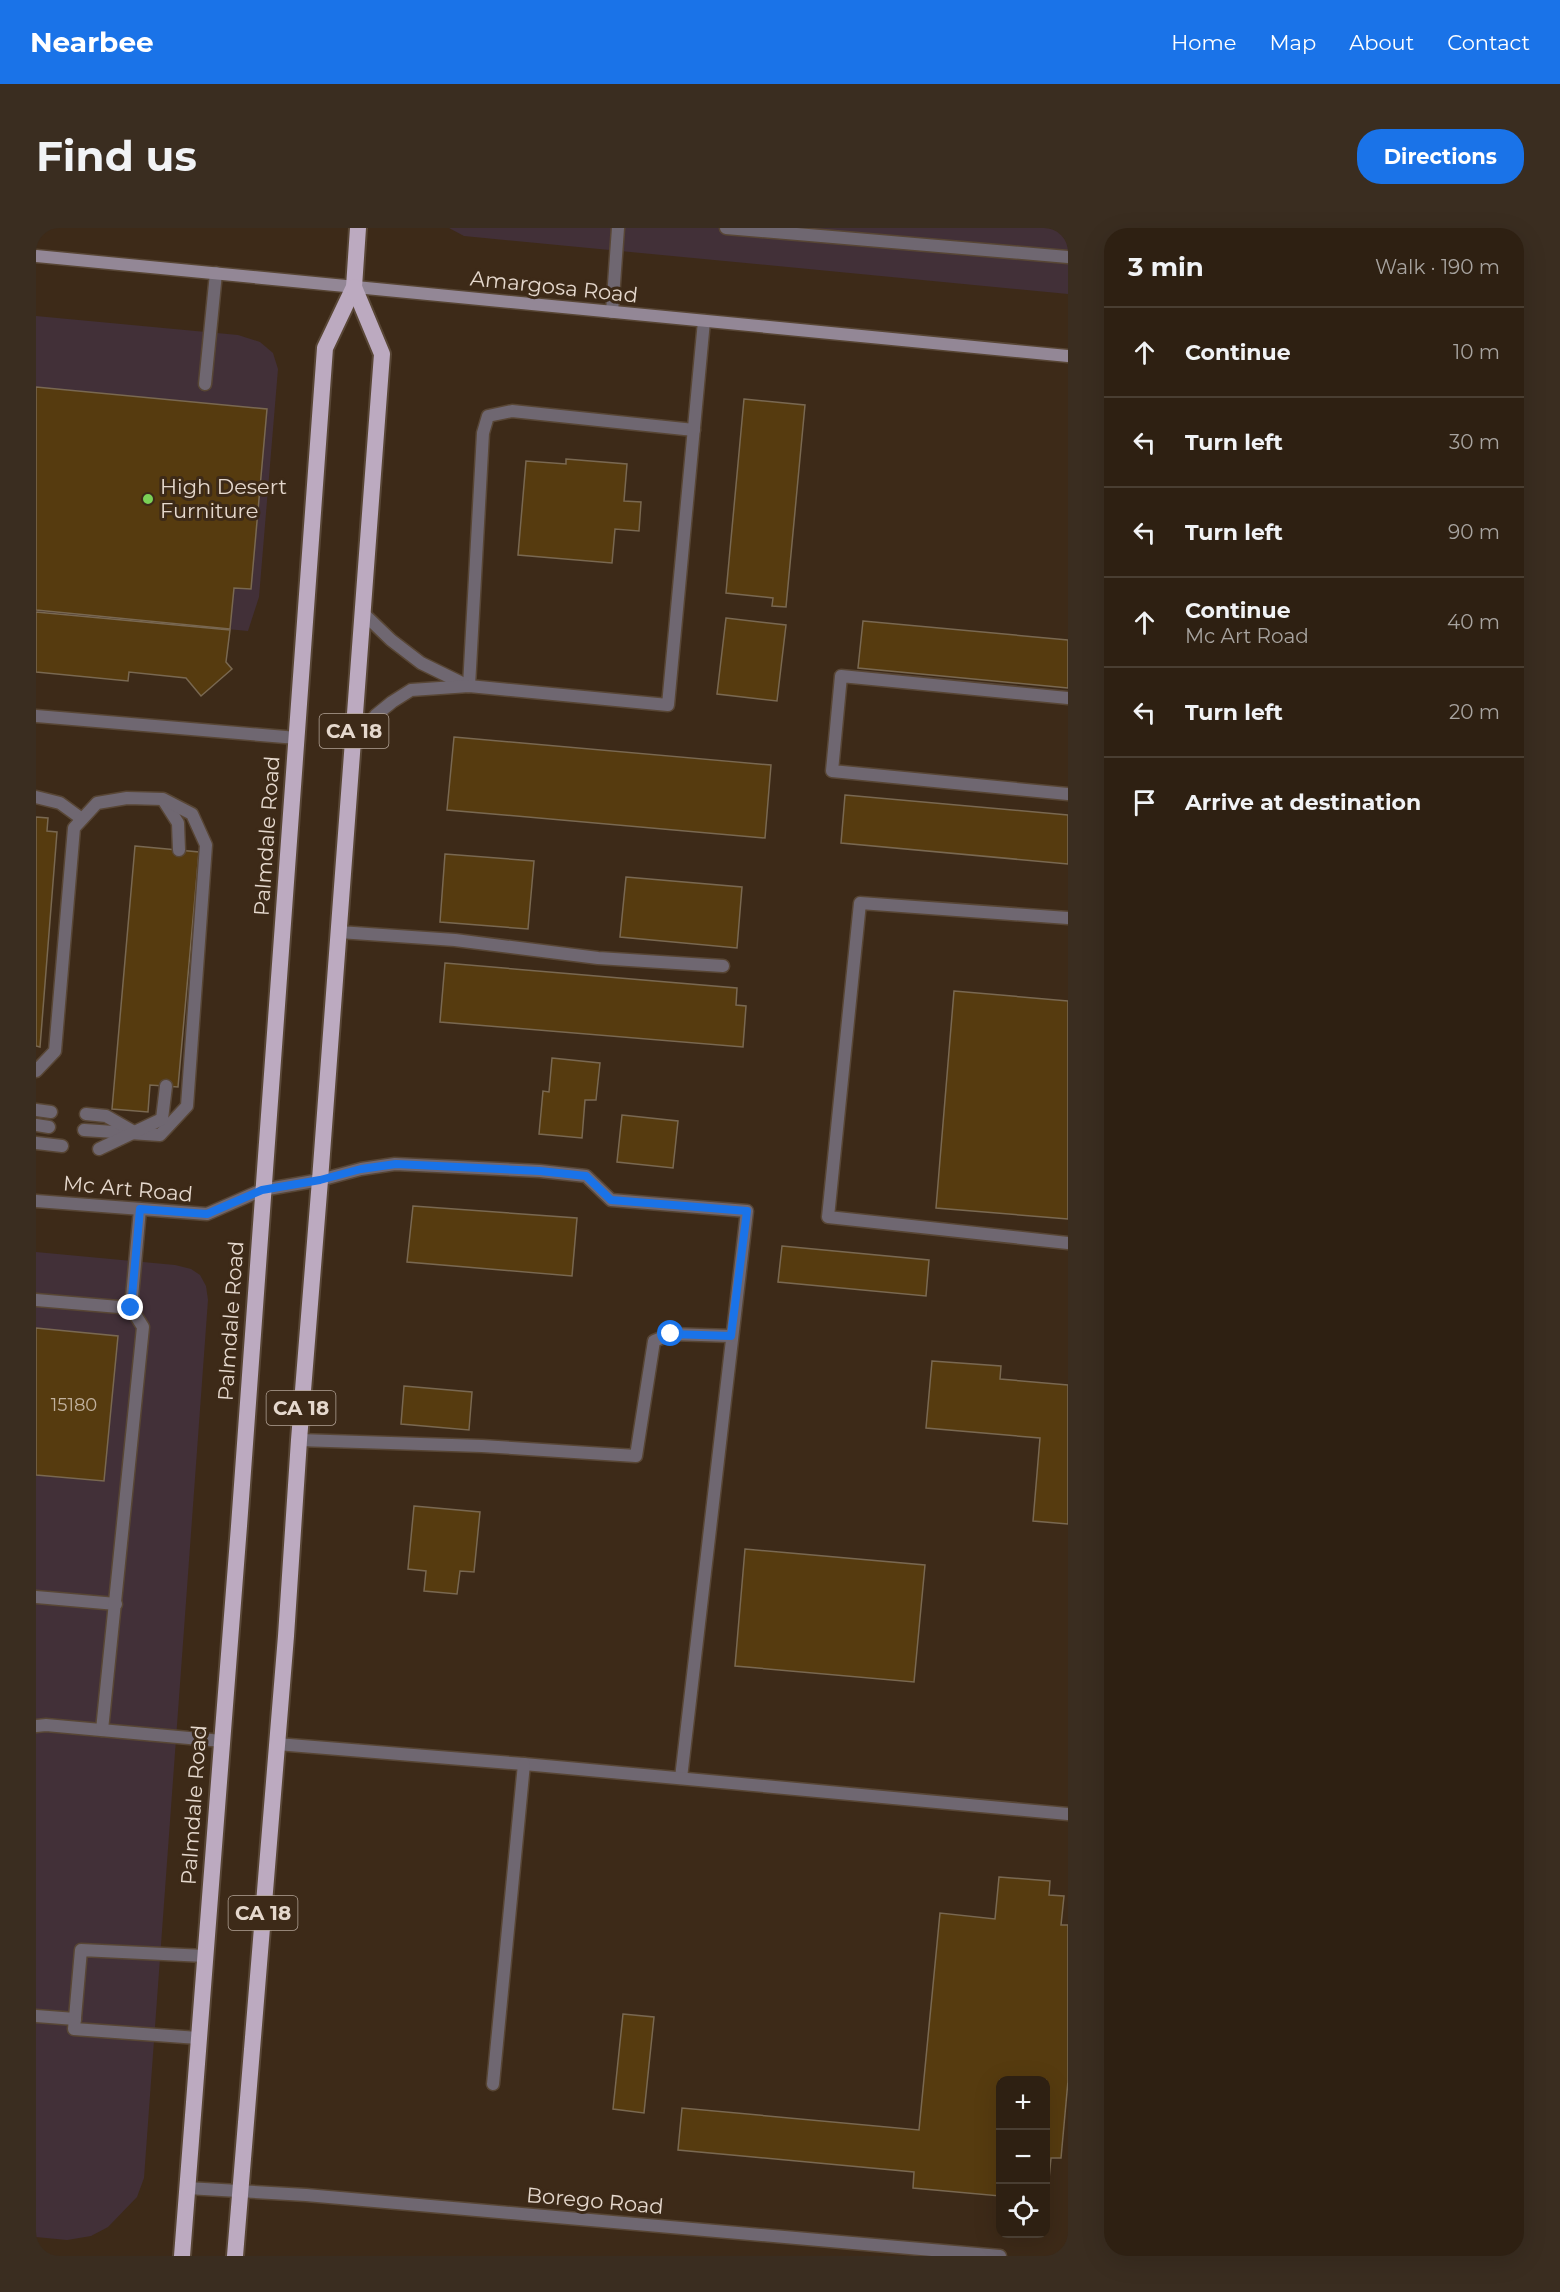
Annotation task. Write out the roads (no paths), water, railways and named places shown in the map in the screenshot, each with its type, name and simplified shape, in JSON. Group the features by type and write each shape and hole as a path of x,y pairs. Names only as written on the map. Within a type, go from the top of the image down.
{"highway":[{"name":"Palmdale Road","path":"182,2256 325,348 354,287 358,228"},
{"name":"Palmdale Road","path":"235,2256 277,1744 382,354 354,287"}],"main road":[{"name":"Amargosa Road","path":"36,256 1068,356"}],"street":[{"path":"612,312 618,228"},
{"path":"726,228 1068,257"},
{"path":"205,384 216,273"},
{"path":"353,748 376,715 411,690 469,686 668,705 704,321"},
{"path":"469,686 483,433 488,416 512,411 694,430"},
{"path":"363,613 391,640 421,663 469,686"},
{"path":"1068,698 841,676 832,771 1068,794"},
{"path":"36,716 297,738"},
{"path":"36,796 60,803 82,819"},
{"path":"36,1071 55,1051 74,828 97,803 127,798 163,800 192,814 206,845 187,1106 160,1135 84,1130"},
{"path":"163,800 178,823 179,850"},
{"path":"1068,918 860,903 828,1217 1068,1243"},
{"path":"339,932 455,940 598,958 723,966"},
{"path":"99,1149 162,1119 166,1086"},
{"path":"36,1110 51,1112"},
{"path":"86,1114 106,1116 135,1133"},
{"path":"36,1143 62,1146"},
{"name":"Mc Art Road","path":"36,1201 207,1214 262,1190 396,1164 540,1171 586,1176 611,1200 747,1211 731,1336"},
{"path":"102,1730 143,1327 131,1308 140,1209"},
{"path":"36,1300 131,1308"},
{"path":"299,1440 482,1446 636,1456 654,1341 671,1334 731,1336 681,1778"},
{"path":"36,1597 116,1604"},
{"path":"36,1726 46,1725 222,1742"},
{"path":"277,1744 524,1764 1068,1814"},
{"path":"493,2084 524,1764"},
{"path":"75,2024 81,1950 205,1956"},
{"path":"36,2016 75,2024 198,2038"},
{"name":"Borego Road","path":"187,2188 1000,2256"}],"place":[{"name":"High Desert Furniture","path":"148,499"}]}
